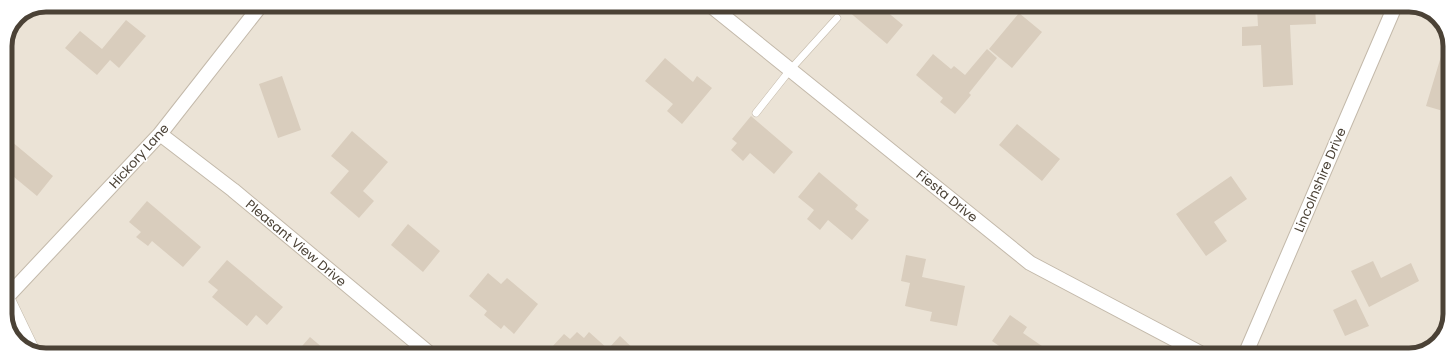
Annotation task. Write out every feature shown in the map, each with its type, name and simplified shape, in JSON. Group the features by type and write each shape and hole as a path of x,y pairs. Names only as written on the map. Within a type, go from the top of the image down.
{"street":[{"name":"Hickory Lane","path":"12,292 160,134 256,12"},
{"name":"Fiesta Drive","path":"719,12 1030,263 1191,348"},
{"name":"Lincolnshire Drive","path":"1248,348 1392,12"},
{"name":"Pleasant View Drive","path":"160,134 233,190 423,348"},
{"path":"12,311 27,342"}],"lane":[{"path":"756,113 790,70 837,18"}],"shaded area":[{"path":"1409,12 1422,15 1430,19 1435,23 1442,37 1443,314 1440,327 1435,337 1430,341 1414,348 46,348 32,344 12,309 12,46 15,33 22,22 39,13"}],"building":[{"path":"849,12 887,12 903,25 887,44"},
{"path":"1257,12 1315,12 1316,24 1290,25 1293,85 1263,87 1261,45 1242,46 1242,27 1258,26"},
{"path":"1019,13 1042,32 1012,68 989,49"},
{"path":"126,20 146,36 119,68 110,60 97,75 65,48 80,31 102,49"},
{"path":"987,49 997,58 969,93 971,95 955,114 940,102 943,98 916,75 933,54 951,69 954,66 965,75"},
{"path":"1443,50 1443,111 1426,106"},
{"path":"665,58 693,82 697,76 712,88 682,124 667,111 673,104 645,81"},
{"path":"282,76 301,130 278,138 259,84"},
{"path":"751,116 793,152 774,174 750,153 743,161 731,150 737,143 732,139"},
{"path":"1017,124 1060,159 1042,181 999,145"},
{"path":"352,131 388,162 363,191 374,201 359,218 330,193 349,171 331,156"},
{"path":"12,142 53,176 37,196 12,175"},
{"path":"819,172 858,205 855,209 869,220 852,240 828,220 820,230 807,219 814,210 798,197"},
{"path":"1231,176 1247,199 1214,222 1227,241 1206,256 1176,214"},
{"path":"147,201 201,247 183,267 152,241 148,246 136,237 141,232 129,222"},
{"path":"408,224 440,251 423,272 391,245"},
{"path":"906,255 926,259 922,277 965,286 957,326 930,321 932,312 905,306 910,283 901,281"},
{"path":"227,260 283,307 267,325 256,315 247,326 212,297 218,290 208,282"},
{"path":"1373,261 1381,278 1411,263 1419,281 1369,307 1351,271"},
{"path":"488,273 501,284 507,278 538,304 514,334 504,325 501,329 484,315 487,311 469,296"},
{"path":"1356,299 1369,326 1345,336 1333,310"},
{"path":"1010,315 1027,327 1023,333 1045,348 1002,348 992,341"},
{"path":"577,332 584,338 589,332 607,348 551,348 564,334 570,339"},
{"path":"620,336 633,348 609,348"},
{"path":"310,337 323,348 300,348"}]}
